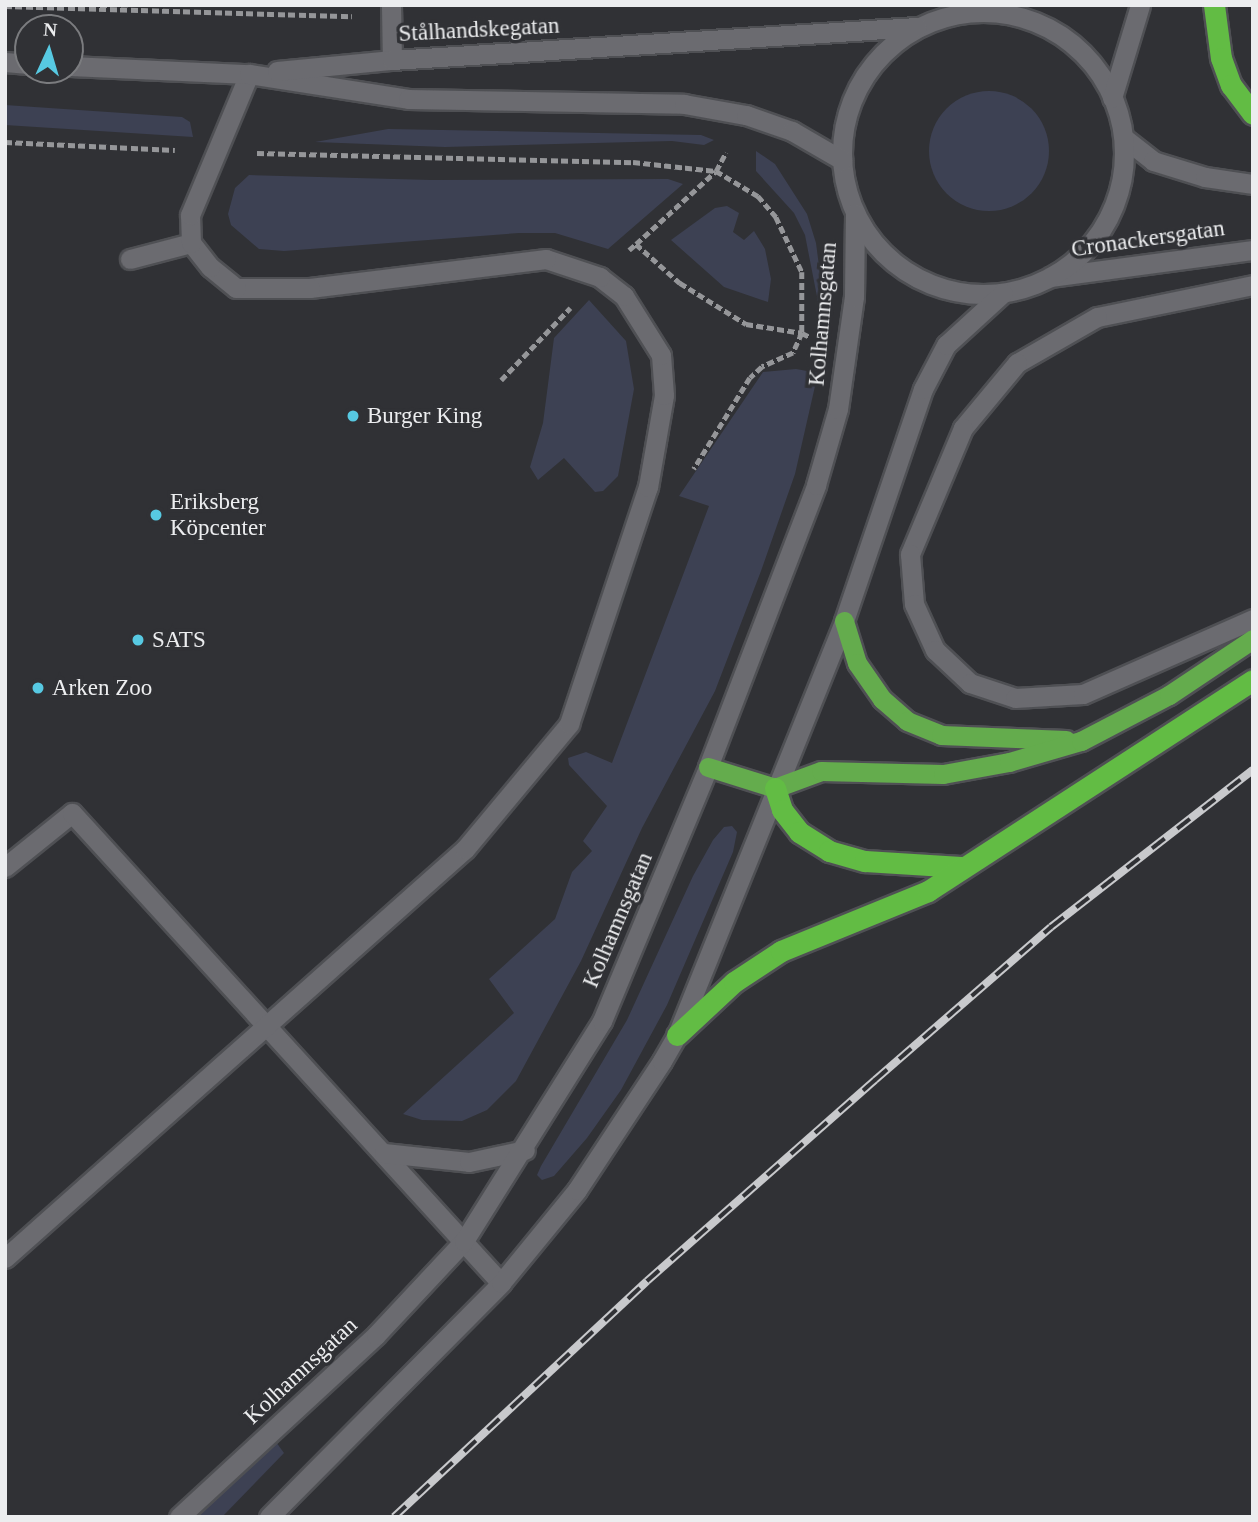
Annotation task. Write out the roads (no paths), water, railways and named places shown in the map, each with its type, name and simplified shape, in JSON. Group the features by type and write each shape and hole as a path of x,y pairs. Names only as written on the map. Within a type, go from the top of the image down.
{"highway":[{"path":"1214,5 1220,58 1231,85 1253,114"},
{"path":"844,621 857,663 882,699 907,721 942,735 1081,741"},
{"path":"708,766 775,788 821,771 943,774 1009,762 1081,741 1169,695 1253,639"},
{"path":"677,1035 734,982 781,951 895,908 1074,800 1253,680"},
{"path":"775,788 782,810 799,832 829,851 865,862 961,867"}],"street":[{"path":"391,5 392,60"},
{"path":"1112,98 1140,5"},
{"path":"1027,11 1082,53 1112,98 1124,138 1122,179 1108,219 1084,252 1050,277 1003,293 977,294 927,283 885,253 855,212 842,160 848,113 869,72 902,38 922,27 970,13 1027,11"},
{"name":"Stålhandskegatan","path":"249,74 392,60 922,27"},
{"name":"Stålhandskegatan","path":"84,66 249,74 408,99 684,104 746,115 792,131 842,160"},
{"path":"5,1258 465,849 569,724 648,487 664,395 661,355 624,296 600,277 547,259 310,288 236,288 191,243 191,215 220,152 249,74"},
{"path":"1124,138 1153,161 1205,177 1253,184"},
{"name":"Kolhamnsgatan","path":"179,1517 376,1335 464,1241 525,1150 602,1021 708,766 816,485 838,409 854,297 855,212"},
{"path":"130,259 191,243"},
{"name":"Cronackersgatan","path":"1050,277 1253,250"},
{"path":"1253,285 1097,317 1017,363 963,428 910,554 914,604 935,650 970,683 1015,698 1083,694 1253,619"},
{"path":"269,1517 501,1283 577,1190 677,1035 844,621 923,389 946,345 1003,293"},
{"path":"5,867 72,813 501,1283"},
{"path":"384,1153 469,1162 525,1150"}],"railway":[{"path":"394,1517 647,1281 875,1080 1051,927 1253,770"}],"place":[{"name":"Burger King","path":"353,416"},
{"name":"Eriksberg Köpcenter","path":"156,515"},
{"name":"SATS","path":"138,640"},
{"name":"Arken Zoo","path":"38,688"}]}
